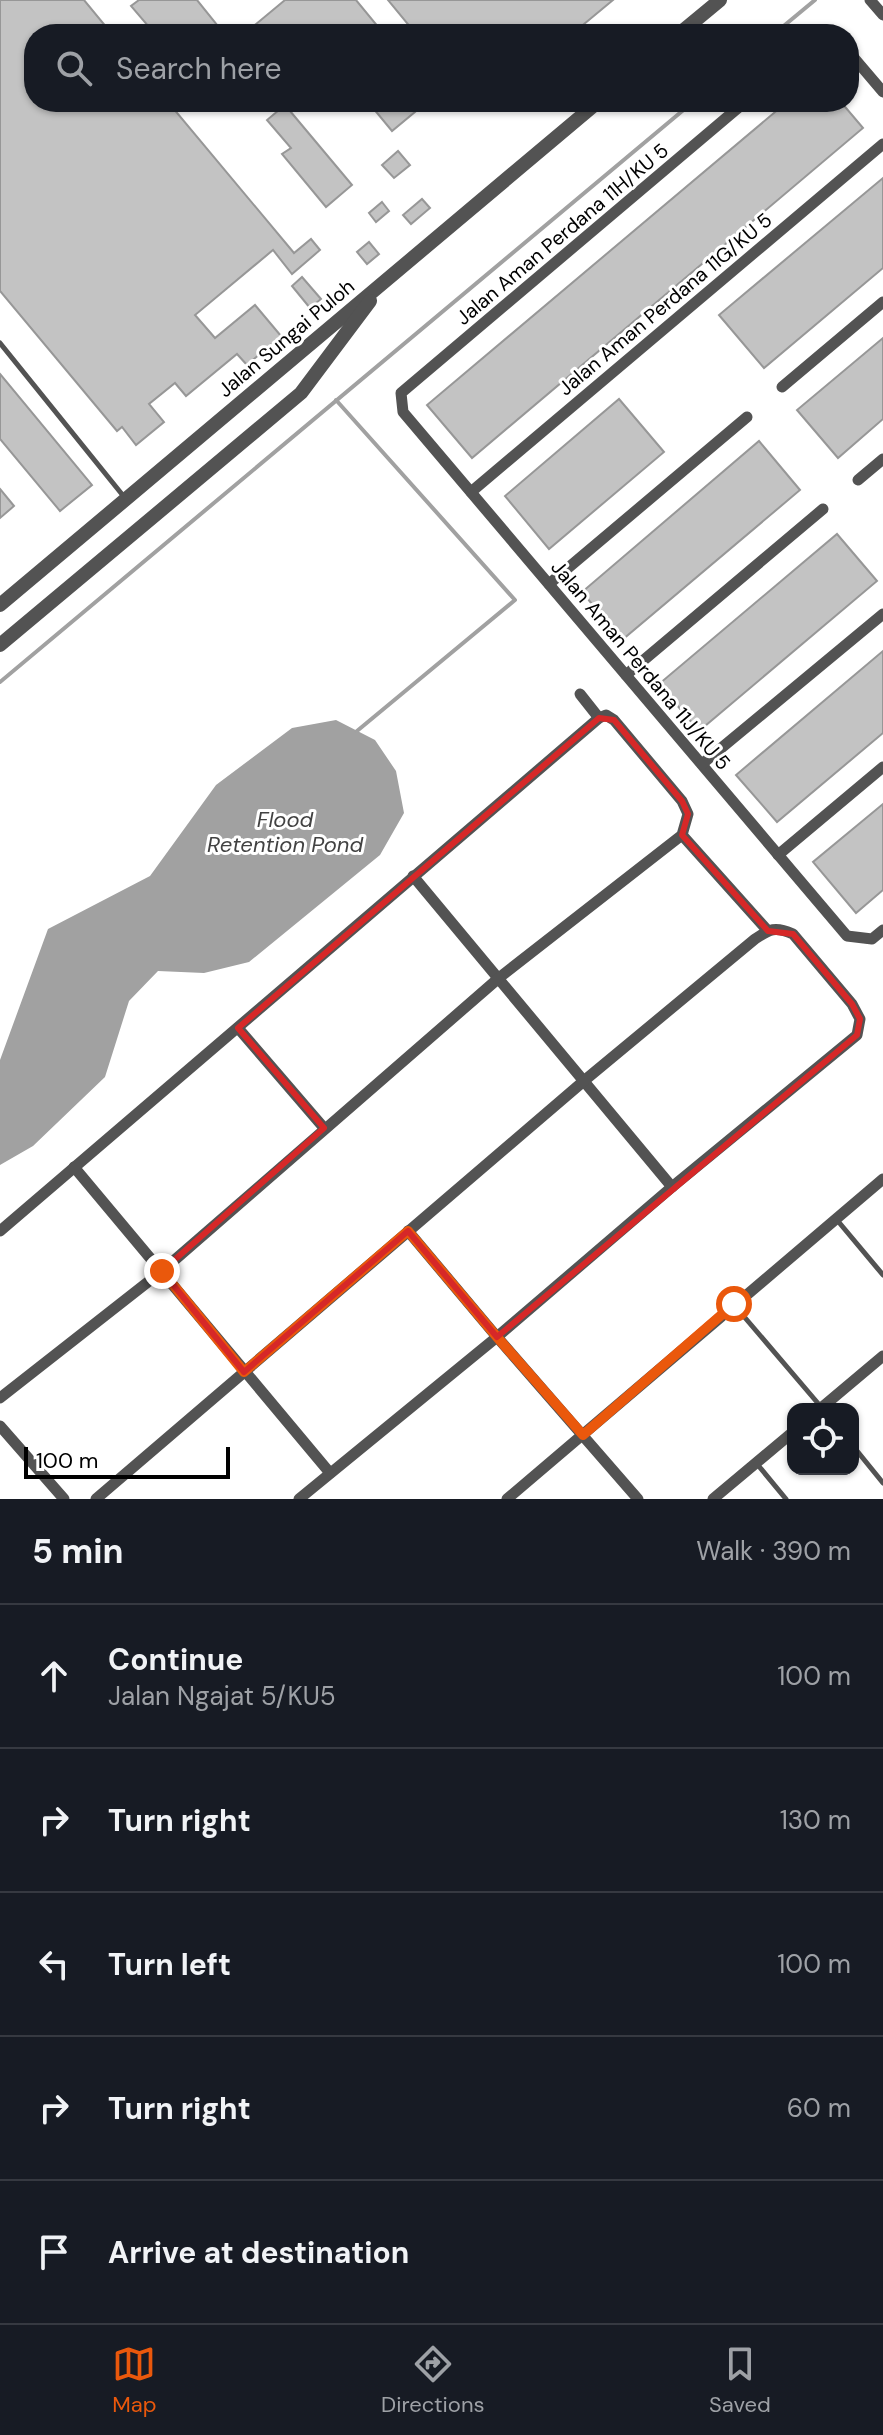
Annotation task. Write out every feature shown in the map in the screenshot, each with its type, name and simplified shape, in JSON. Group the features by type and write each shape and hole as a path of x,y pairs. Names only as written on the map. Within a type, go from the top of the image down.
{"street":[{"path":"691,24 720,0"},
{"path":"870,0 883,15"},
{"path":"859,64 883,92"},
{"name":"Jalan Sungai Puloh","path":"0,605 586,112"},
{"name":"Jalan Aman Perdana 11H/KU 5","path":"401,393 733,112"},
{"name":"Jalan Aman Perdana 11G/KU 5","path":"471,492 883,144"},
{"path":"0,645 301,393 385,281"},
{"path":"782,387 883,302"},
{"name":"Jalan Aman Perdana 11J/KU 5","path":"401,393 403,412 847,936 872,939 883,930"},
{"path":"549,584 747,417"},
{"path":"858,480 883,459"},
{"path":"626,675 823,509"},
{"path":"702,764 883,614"},
{"path":"580,694 599,718"},
{"path":"0,1231 599,718 606,715 614,720 682,801 688,814 682,835 500,977 162,1271 0,1398"},
{"path":"778,855 883,767"},
{"path":"682,835 768,931"},
{"path":"413,876 672,1187"},
{"path":"96,1499 585,1080 768,931 780,928 793,934 856,1011 860,1019 857,1035 299,1499"},
{"path":"238,1028 324,1128"},
{"path":"74,1167 330,1473"},
{"path":"507,1499 883,1179"},
{"path":"408,1231 638,1499"},
{"path":"828,1403 883,1356"},
{"path":"0,1426 64,1499"},
{"path":"713,1499 787,1437"}],"lane":[{"path":"0,343 126,499"},
{"path":"836,1219 883,1275"},
{"path":"734,1304 816,1403"},
{"path":"859,1453 883,1483"},
{"path":"756,1463 786,1499"}],"highlighted area":[{"path":"599,718 614,720 682,801 688,814 682,835 768,931 793,934 852,1004 860,1019 857,1035 497,1337 408,1231 244,1372 162,1271 324,1128 238,1028"}],"water":[{"name":"Flood Retention Pond","path":"336,720 375,740 396,771 404,813 380,855 249,962 204,973 158,971 129,1001 105,1077 33,1146 0,1165 0,1060 48,929 150,876 216,785 292,728"}],"building":[{"path":"0,0 84,0 104,24 24,24 24,112 176,112 294,253 311,239 320,250 292,274 273,250 195,315 215,338 255,305 281,336 247,365 237,354 186,396 175,383 149,404 164,422 136,445 122,427 117,431 0,291"},
{"path":"139,0 197,0 216,24 146,24 131,6"},
{"path":"285,0 356,0 376,24 256,24"},
{"path":"388,0 613,0 584,24 408,24"},
{"path":"277,112 291,112 352,185 326,207 282,154 291,148 267,120"},
{"path":"376,112 415,112 392,131"},
{"path":"775,112 849,112 863,128 472,458 427,405"},
{"path":"398,151 410,165 394,178 382,165"},
{"path":"883,178 883,268 764,368 719,315"},
{"path":"422,199 430,208 411,224 403,215"},
{"path":"382,202 389,211 376,222 369,213"},
{"path":"369,242 379,254 367,264 357,252"},
{"path":"302,277 321,299 310,308 292,286"},
{"path":"883,338 883,419 838,458 797,410"},
{"path":"0,374 92,485 60,511 0,439"},
{"path":"619,399 664,452 549,549 505,496"},
{"path":"759,441 800,490 622,640 582,592"},
{"path":"0,489 14,506 0,518"},
{"path":"837,534 877,581 699,731 659,684"},
{"path":"883,651 883,733 777,822 736,775"},
{"path":"883,804 883,890 856,913 813,862"}],"waterway":[{"path":"786,24 815,0"},
{"path":"0,682 681,112"},
{"path":"336,400 515,600 357,731"}],"route":[{"path":"162,1271 244,1372 408,1231 583,1435 734,1304"}]}
